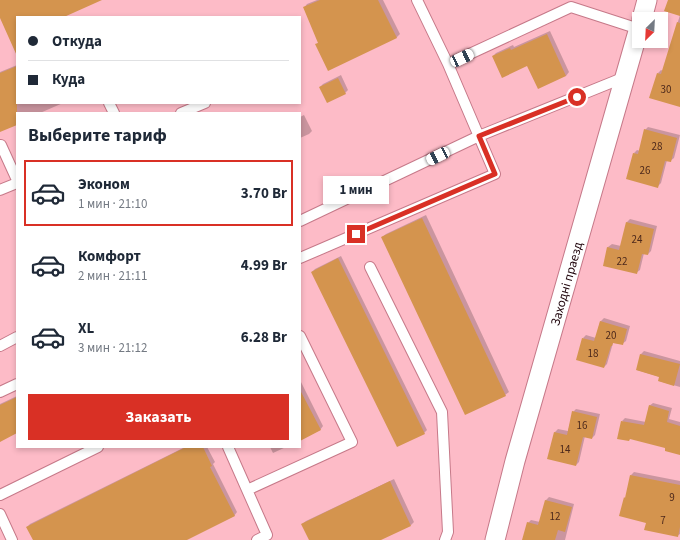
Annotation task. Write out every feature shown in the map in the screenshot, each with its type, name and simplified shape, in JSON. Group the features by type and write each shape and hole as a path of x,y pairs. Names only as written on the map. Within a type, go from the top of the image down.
{"street":[{"path":"644,12 647,0"},
{"name":"Заходні праезд","path":"494,540 515,461 633,48"}],"lane":[{"path":"301,258 495,174 448,64 417,0"},
{"path":"448,64 571,7 632,27"},
{"path":"301,221 479,136 625,77"},
{"path":"183,112 202,104"},
{"path":"1,145 16,180"},
{"path":"0,190 16,182"},
{"path":"370,267 442,412 448,532 445,540"},
{"path":"0,346 16,338"},
{"path":"247,490 352,442 301,338"},
{"path":"0,392 16,384"},
{"path":"0,495 96,448"},
{"path":"228,448 269,538 257,540"},
{"path":"0,514 12,540"}],"building":[{"path":"0,0 102,0 66,16 16,16 16,54 0,18"},
{"path":"320,0 378,0 397,38 328,71 315,44 318,43 303,7"},
{"path":"668,0 680,0 680,16 664,11"},
{"path":"677,22 680,23 680,107 649,98 657,73 661,74"},
{"path":"547,34 566,76 538,89 527,66 502,78 492,56 510,48 511,50"},
{"path":"16,66 16,125 0,132 0,73"},
{"path":"338,78 346,94 327,103 319,87"},
{"path":"644,129 677,138 671,162 665,161 658,188 626,179 633,153 638,154"},
{"path":"422,218 506,396 465,415 381,237"},
{"path":"626,222 654,229 648,255 642,254 637,274 603,266 607,247 619,250"},
{"path":"338,258 425,434 397,447 311,272"},
{"path":"600,321 627,329 623,345 613,343 611,346 604,368 576,360 582,338 594,341"},
{"path":"640,354 680,364 674,386 658,381 659,377 636,370"},
{"path":"301,392 321,430 301,440"},
{"path":"16,397 16,434 0,442 0,405"},
{"path":"649,405 669,411 667,422 680,426 680,455 665,451 665,448 630,439 629,441 617,439 621,421 644,425"},
{"path":"572,411 597,417 592,439 583,437 576,466 547,459 554,432 567,435"},
{"path":"184,448 203,448 212,466 210,467 235,516 187,540 33,540 26,527"},
{"path":"630,475 680,485 680,527 678,537 644,530 646,523 619,516"},
{"path":"390,481 411,526 381,540 309,540 301,524"},
{"path":"545,500 572,507 565,532 558,530 555,540 522,540 527,522 538,525"}],"route":[{"path":"356,234 495,174 479,136 577,97"}]}
